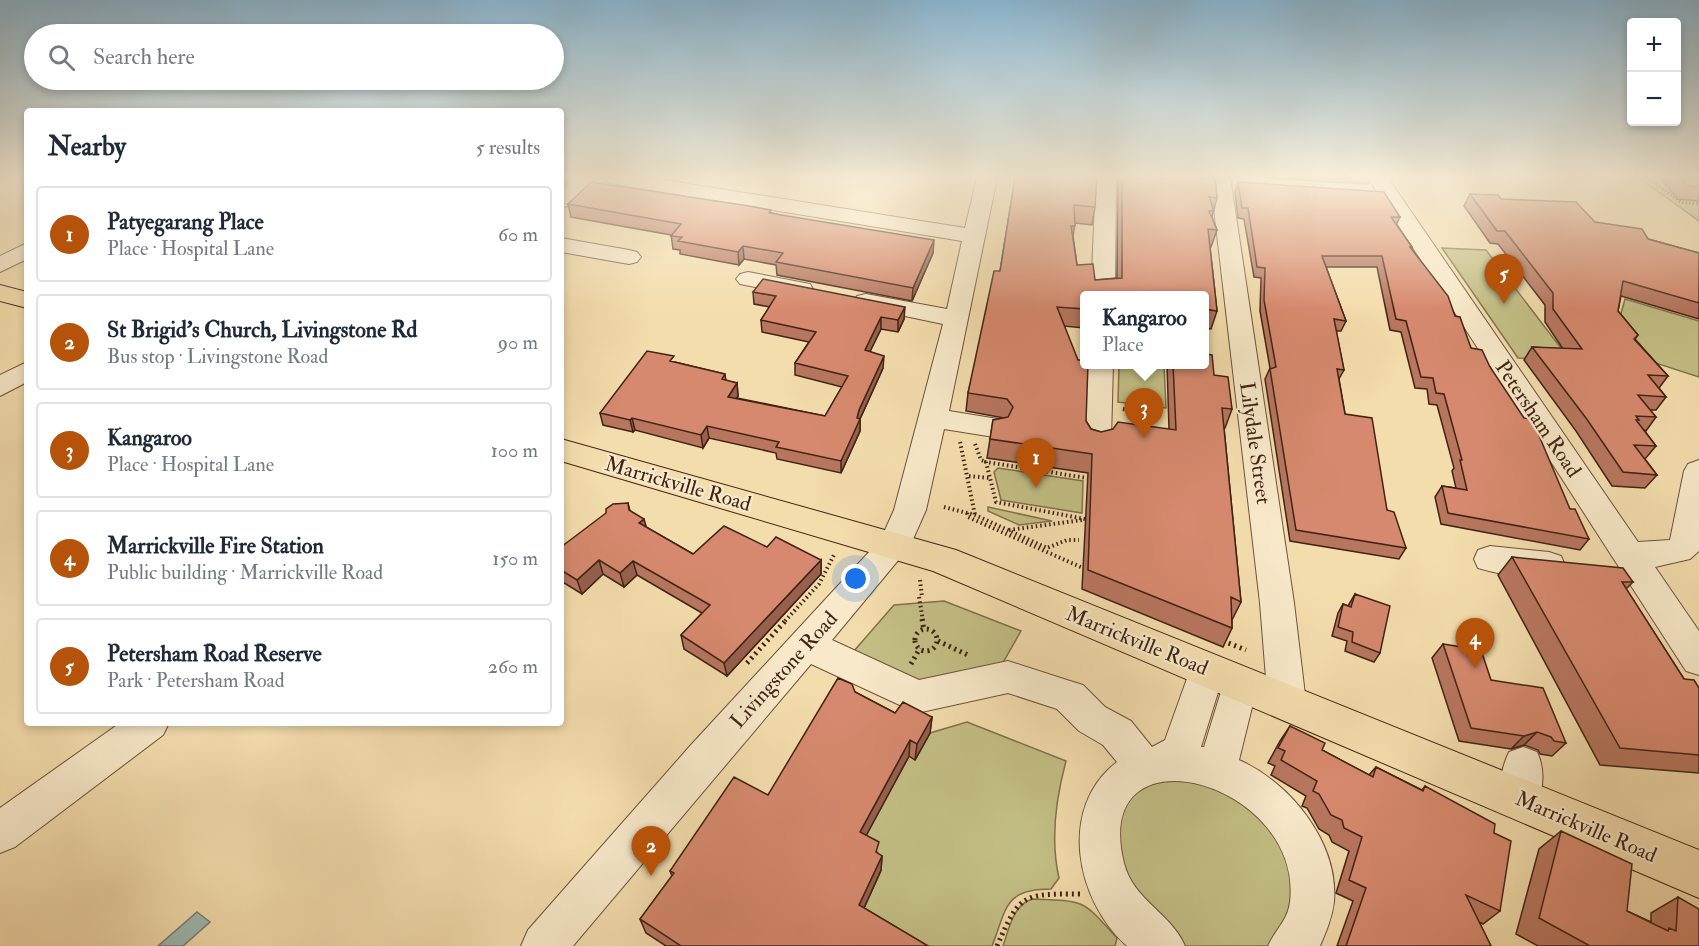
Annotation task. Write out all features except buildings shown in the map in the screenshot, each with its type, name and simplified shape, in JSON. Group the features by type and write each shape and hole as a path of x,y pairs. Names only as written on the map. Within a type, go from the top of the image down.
{"main road":[{"path":"0,293 24,299"},
{"name":"Marrickville Road","path":"564,451 942,560 1229,661 1287,703 1522,782 1699,874"}],"street":[{"path":"887,222 973,236"},
{"name":"Livingstone Road","path":"544,946 704,759 894,546 909,518 957,319 976,222"},
{"path":"1102,291 1105,222"},
{"name":"Lilydale Street","path":"1226,222 1287,703"},
{"name":"Petersham Road","path":"1401,222 1636,564 1699,660"},
{"path":"564,245 629,257"},
{"path":"0,265 24,252"},
{"path":"748,279 957,319"},
{"path":"1097,439 1100,369"},
{"path":"0,387 24,372"},
{"path":"933,418 994,427"},
{"path":"1490,559 1590,570 1636,564 1685,547 1699,471"},
{"path":"807,645 917,697 1008,677 1070,697 1092,719 1117,734 1154,766 1196,763 1217,770 1259,792 1285,818 1304,849 1312,883 1310,915 1295,943 1291,946"},
{"path":"1162,946 1131,920 1114,894 1099,852 1100,819 1112,791 1134,772 1154,766 1180,752 1229,661"},
{"path":"1217,770 1229,661"},
{"path":"0,833 146,726"}],"path":[{"path":"1099,406 1163,415"},
{"path":"960,441 969,476 975,515"},
{"path":"1009,530 1085,519 996,502 986,462 1087,478"},
{"path":"969,476 990,478"},
{"path":"944,507 975,515 1047,548 1067,540 1079,540"},
{"path":"968,513 968,517 1083,568"},
{"path":"743,668 819,584 834,554"},
{"path":"920,580 924,630"},
{"path":"924,630 933,632 937,638 937,645 931,649 920,648 914,643 916,634 924,630"},
{"path":"997,946 1014,906 1022,898 1032,894 1114,894"}],"shaded area":[{"path":"1442,248 1486,250 1570,360 1518,358"},
{"path":"1625,299 1699,321 1699,377 1637,357 1620,317"},
{"path":"1119,369 1164,369 1166,408 1118,402"},
{"path":"998,468 1083,481 1082,513 1001,500 994,472"},
{"path":"988,507 1052,521 1019,525 988,511"},
{"path":"944,601 1021,631 1001,666 921,682 853,652 894,605"},
{"path":"967,722 1066,761 1055,819 1056,863 1059,878 1051,889 1024,893 1009,903 992,946 904,946 859,919 881,871 860,847 909,756 915,760 930,733"},
{"path":"1200,773 1281,833 1298,896 1269,946 1175,946 1122,899 1108,812 1122,791"},
{"path":"1033,899 1074,902 1089,909 1117,938 1115,946 1003,946 1016,912 1026,902"}],"water":[{"path":"197,912 210,922 183,946 158,946"}],"place":[{"name":"Petersham Road Reserve","path":"1504,304"},
{"name":"Kangaroo","path":"1144,438"},
{"name":"Patyegarang Place","path":"1036,488"},
{"name":"Marrickville Fire Station","path":"1475,668"},
{"name":"St Brigid's Church, Livingstone Rd","path":"651,876"}]}
